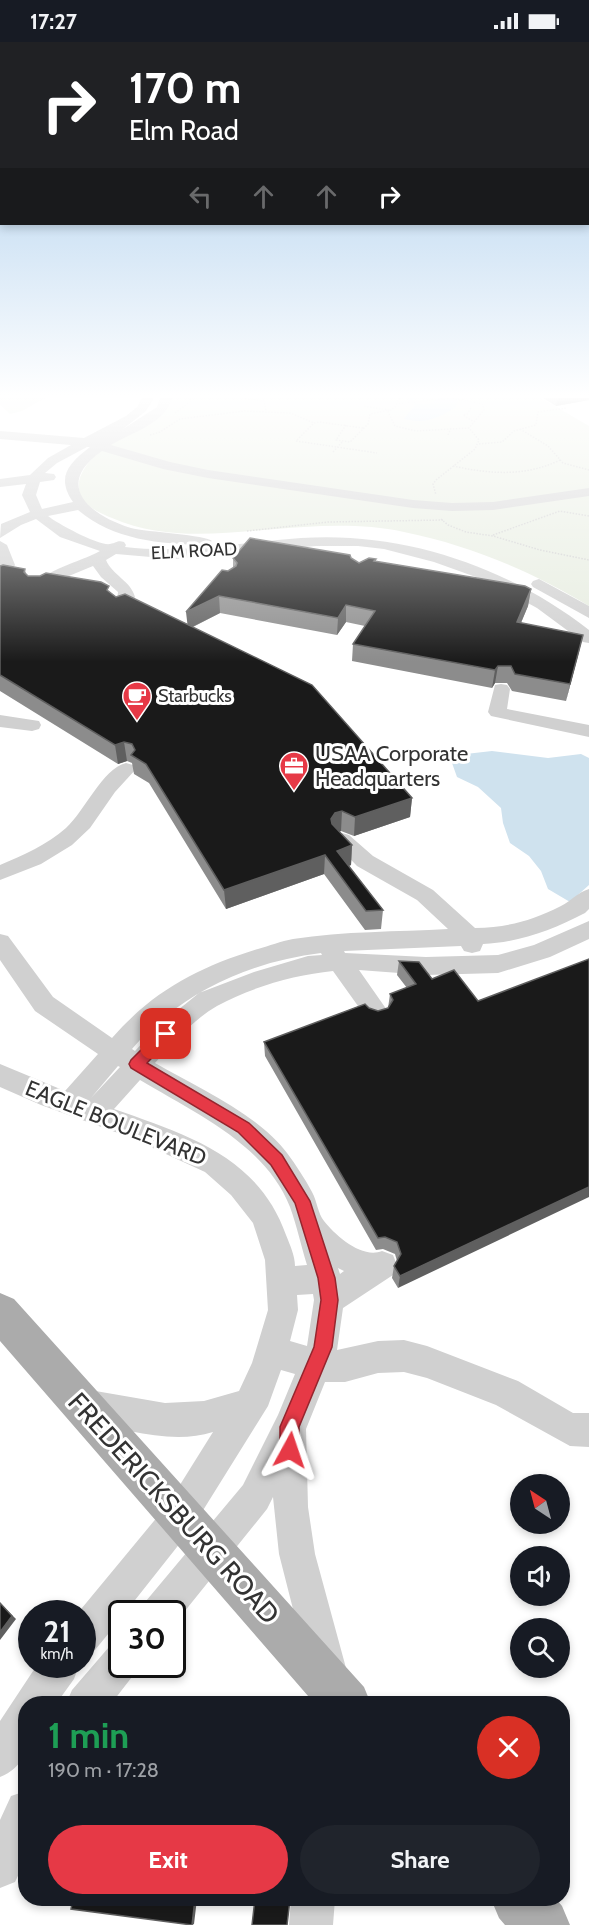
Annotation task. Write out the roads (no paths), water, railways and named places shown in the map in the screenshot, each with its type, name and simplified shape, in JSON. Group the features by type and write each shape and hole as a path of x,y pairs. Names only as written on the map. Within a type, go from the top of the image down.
{"main road":[{"name":"FREDERICKSBURG ROAD","path":"0,1312 339,1694"},
{"path":"525,1906 543,1925"}],"street":[{"path":"0,490 20,486"},
{"path":"33,486 29,495 33,509 39,515"},
{"name":"ELM ROAD","path":"73,486 76,500 87,511 112,525 135,532 181,540 196,549 336,530 442,558 494,577 554,610 589,638"},
{"path":"294,486 439,506 493,506 589,492"},
{"path":"0,534 14,523 81,505"},
{"name":"ELM ROAD","path":"39,515 58,530 125,554 372,540 441,544 520,574 589,613"},
{"path":"38,589 61,572 98,560 135,532"},
{"path":"368,561 372,540"},
{"path":"0,545 7,565 0,580"},
{"path":"196,549 214,571"},
{"path":"98,560 105,573 128,595 120,609"},
{"path":"501,689 497,712 589,731"},
{"path":"0,721 32,725"},
{"path":"0,873 41,856 61,843 82,825 115,777 126,769"},
{"path":"342,840 365,861 425,895 470,936 477,965"},
{"path":"82,1109 125,1058 141,1022 177,993 234,965 291,948 324,944 505,934 543,925 577,907 589,897"},
{"path":"125,1058 166,1034 208,1000 262,978 308,965 340,962 426,966 498,964 542,951 589,929"},
{"name":"EAGLE BOULEVARD","path":"0,942 44,1004 82,1032 243,1128 276,1160 302,1201 328,1289 323,1347 290,1427 255,1497 170,1600"},
{"path":"324,944 377,1013"},
{"name":"EAGLE BOULEVARD","path":"0,1076 139,1129 215,1163 242,1186 265,1216 280,1260 283,1310 272,1351 256,1394 180,1516 96,1620"},
{"path":"282,1282 328,1289 379,1266 340,1255 310,1227"},
{"path":"272,1351 315,1365 345,1366 378,1357 404,1356 427,1362 506,1393 570,1429 589,1430"},
{"path":"82,1404 165,1420 204,1418 249,1404"},
{"path":"290,1427 291,1497 297,1554 339,1694"},
{"path":"93,1696 108,1677"},
{"path":"39,1696 51,1678"},
{"path":"0,1757 18,1729"},
{"path":"0,1867 18,1828"},
{"path":"310,1925 312,1906"}],"water":[{"path":"492,751 548,758 581,754 589,758 589,885 570,902 548,889 541,871 529,856 510,843 501,808 478,787 457,777 452,763 457,755"}],"place":[{"name":"Starbucks","path":"137,722"},
{"name":"USAA Corporate Headquarters","path":"294,792"}]}
